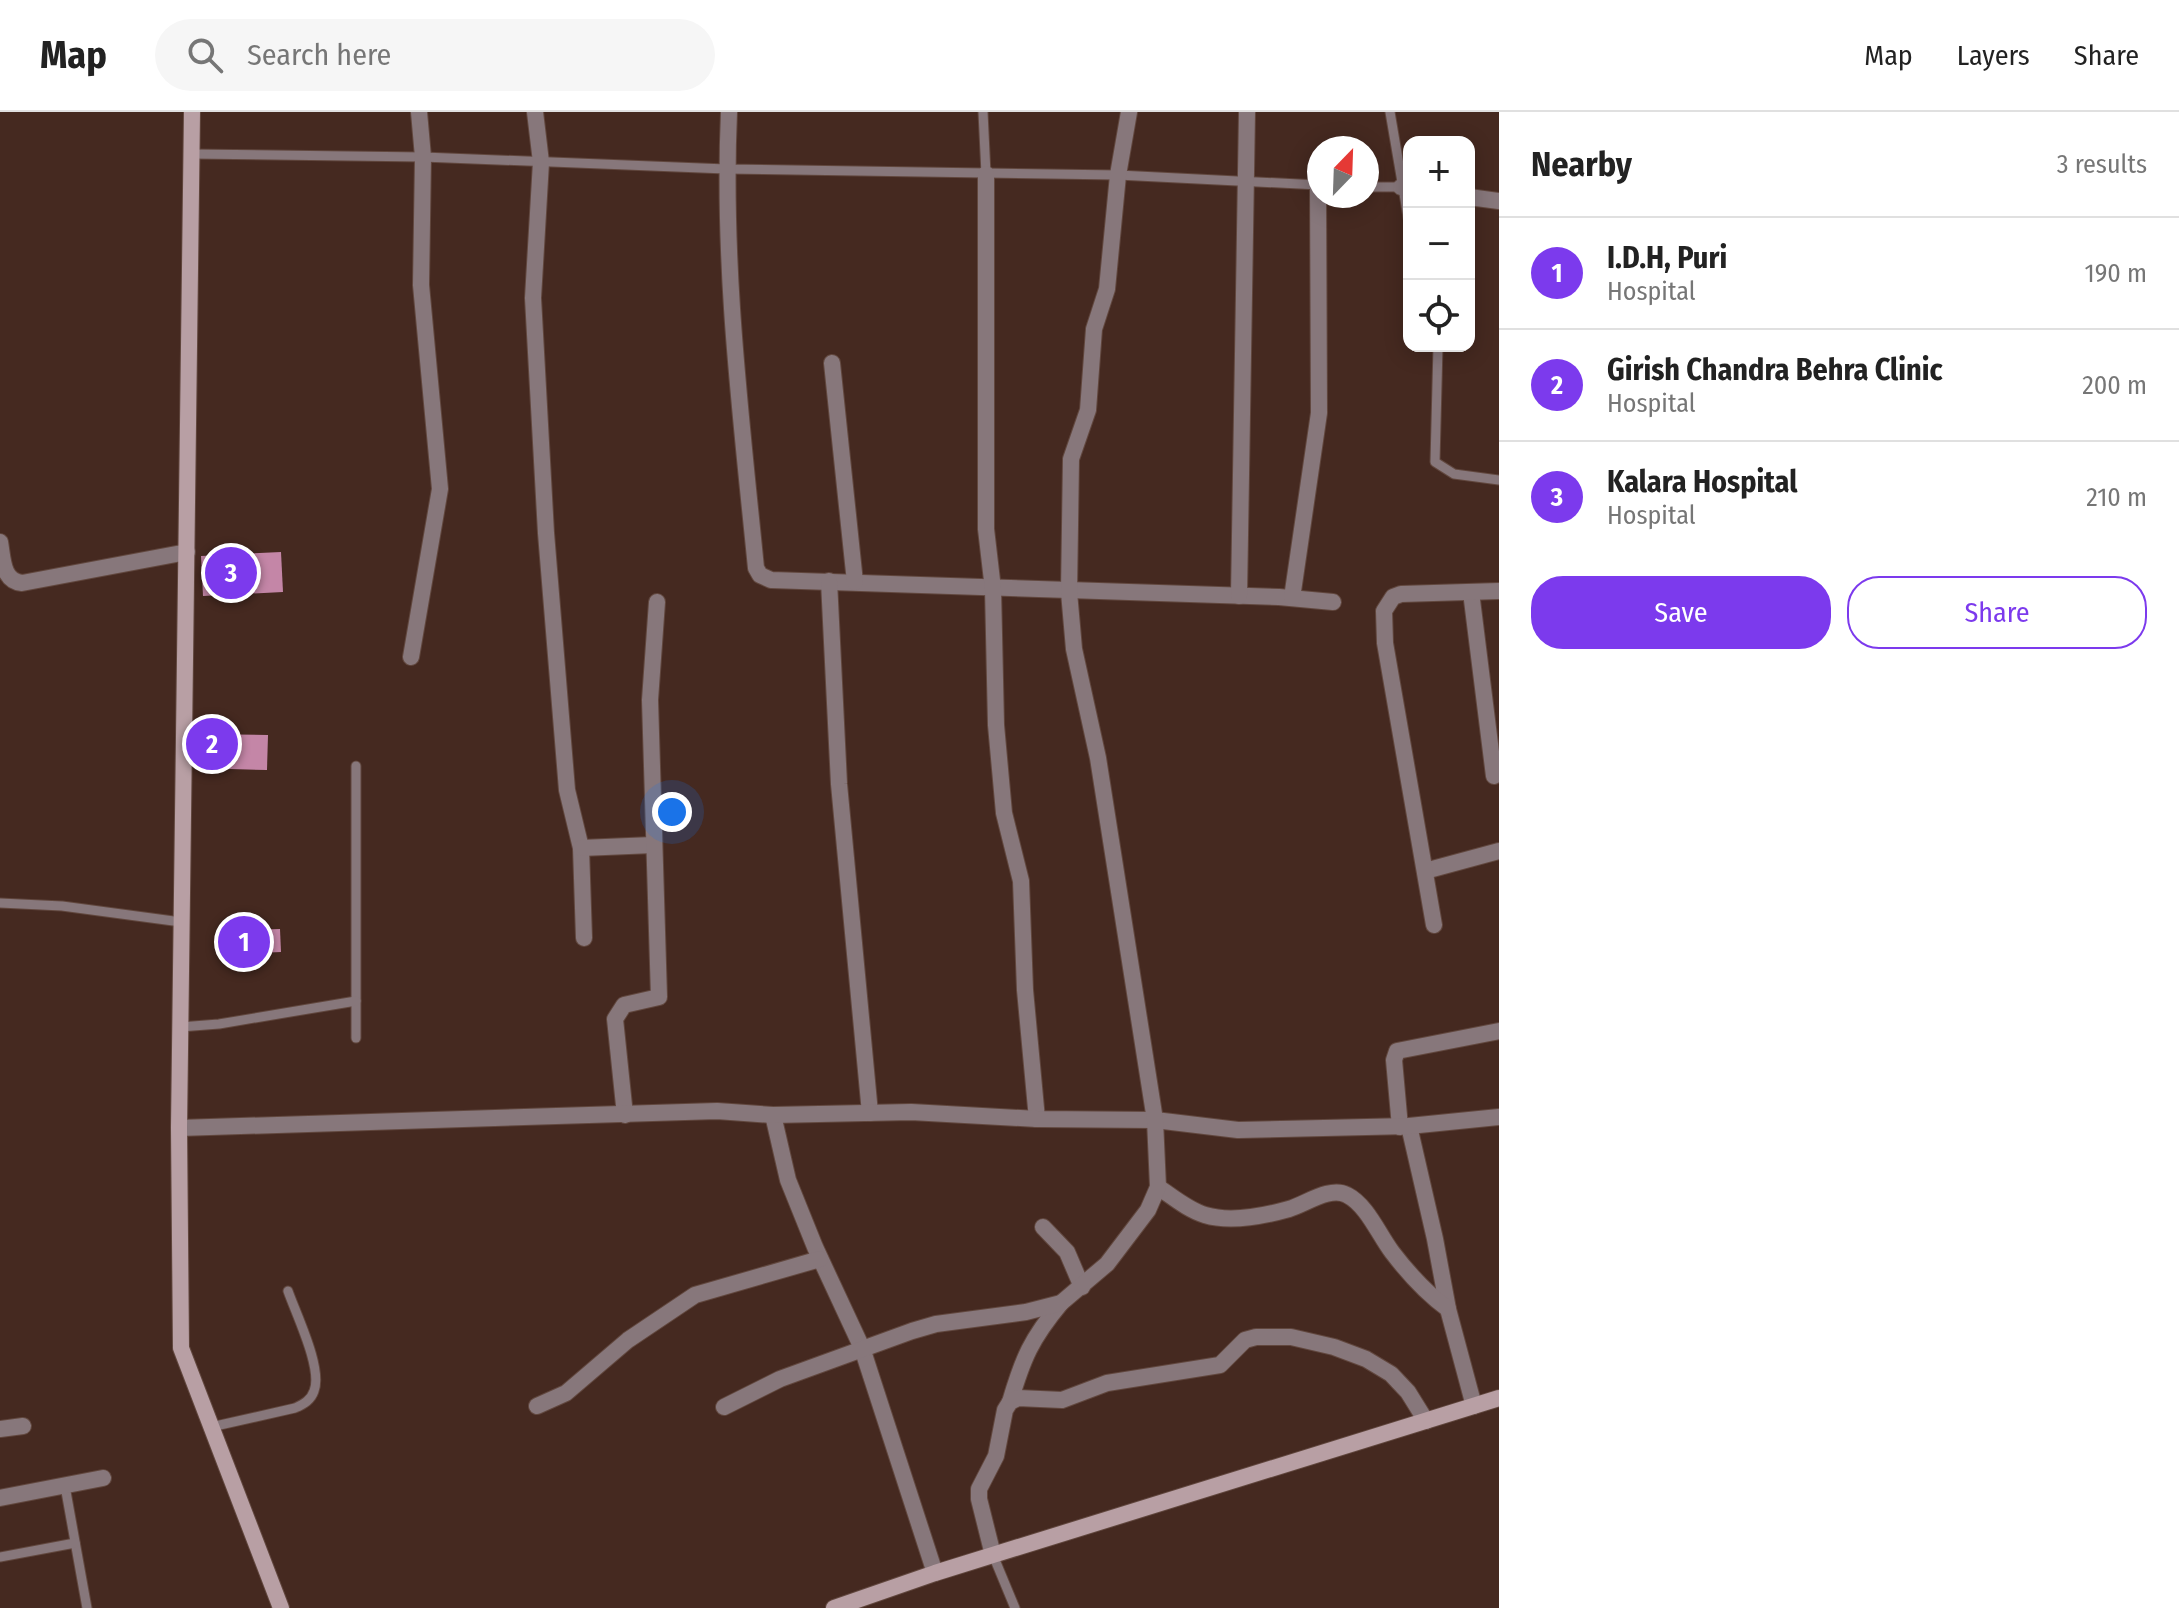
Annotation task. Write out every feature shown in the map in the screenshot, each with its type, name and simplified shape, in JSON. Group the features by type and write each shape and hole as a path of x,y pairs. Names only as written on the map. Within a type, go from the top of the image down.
{"main road":[{"path":"192,112 179,1128 181,1348 281,1608"},
{"path":"834,1608 935,1573 1499,1398"}],"street":[{"path":"411,657 440,489 421,285 423,157 419,112"},
{"path":"535,112 541,162 533,298 537,376 561,732 567,790 581,848 584,938"},
{"path":"729,112 726,169 728,271 756,568 760,575 771,580 1333,602"},
{"path":"993,1555 979,1489 996,1456 1005,1410 1023,1358 1040,1329 1061,1303 1107,1264 1133,1232 1148,1210 1158,1187 1155,1120 1098,758 1074,649 1069,592 1071,459 1088,410 1094,329 1107,289 1118,175 1129,112"},
{"path":"1239,596 1247,112"},
{"path":"986,174 986,529 993,589 996,725 1004,813 1021,881 1025,990 1037,1119"},
{"path":"1475,198 1499,201"},
{"path":"1292,598 1319,413 1319,208"},
{"path":"832,363 855,582"},
{"path":"0,542 8,577 22,583 187,552"},
{"path":"829,581 839,784 870,1113"},
{"path":"1434,925 1392,688 1384,611 1393,597 1401,594 1499,591"},
{"path":"1471,592 1494,776"},
{"path":"625,1115 615,1019 624,1005 659,997 650,700 657,602"},
{"path":"581,848 653,845"},
{"path":"1425,871 1499,851"},
{"path":"1474,1406 1448,1309 1435,1239 1404,1127 1394,1060 1397,1051 1499,1032"},
{"path":"179,1128 717,1111 773,1115 911,1112 1037,1119 1155,1120 1238,1130 1404,1127 1499,1117"},
{"path":"773,1115 788,1180 820,1259 862,1348 935,1573"},
{"path":"1158,1187 1191,1209 1222,1218 1261,1216 1334,1193 1343,1193 1360,1206 1393,1254 1425,1290 1448,1309"},
{"path":"1043,1227 1067,1252 1082,1287"},
{"path":"537,1406 566,1393 628,1340 695,1295 820,1259"},
{"path":"724,1407 780,1379 936,1324 1026,1312 1061,1303"},
{"path":"1010,1402 1018,1398 1062,1400 1107,1383 1220,1365 1245,1340 1291,1337 1334,1347 1366,1359 1391,1374 1408,1392 1426,1421"},
{"path":"0,1429 23,1426"},
{"path":"0,1498 103,1478"}],"lane":[{"path":"983,112 986,174"},
{"path":"1390,112 1403,178"},
{"path":"192,154 423,157 726,169 1118,175 1307,184"},
{"path":"1379,187 1403,188"},
{"path":"1438,352 1435,462 1454,474 1499,480"},
{"path":"356,766 356,1038"},
{"path":"0,903 62,906 181,922"},
{"path":"180,1027 219,1024 356,1001"},
{"path":"211,1427 295,1408 307,1402 315,1390 317,1372 288,1291"},
{"path":"65,1486 87,1608"},
{"path":"0,1557 75,1543"},
{"path":"993,1555 1015,1608"}],"building":[{"path":"281,552 283,592 203,596 201,556"},
{"path":"197,734 268,735 267,770 196,768"},
{"path":"280,929 281,952 220,955 219,931"}],"place":[{"name":"Kalara Hospital","path":"231,573"},
{"name":"Girish Chandra Behra Clinic","path":"212,744"},
{"name":"I.D.H, Puri","path":"244,942"}]}
